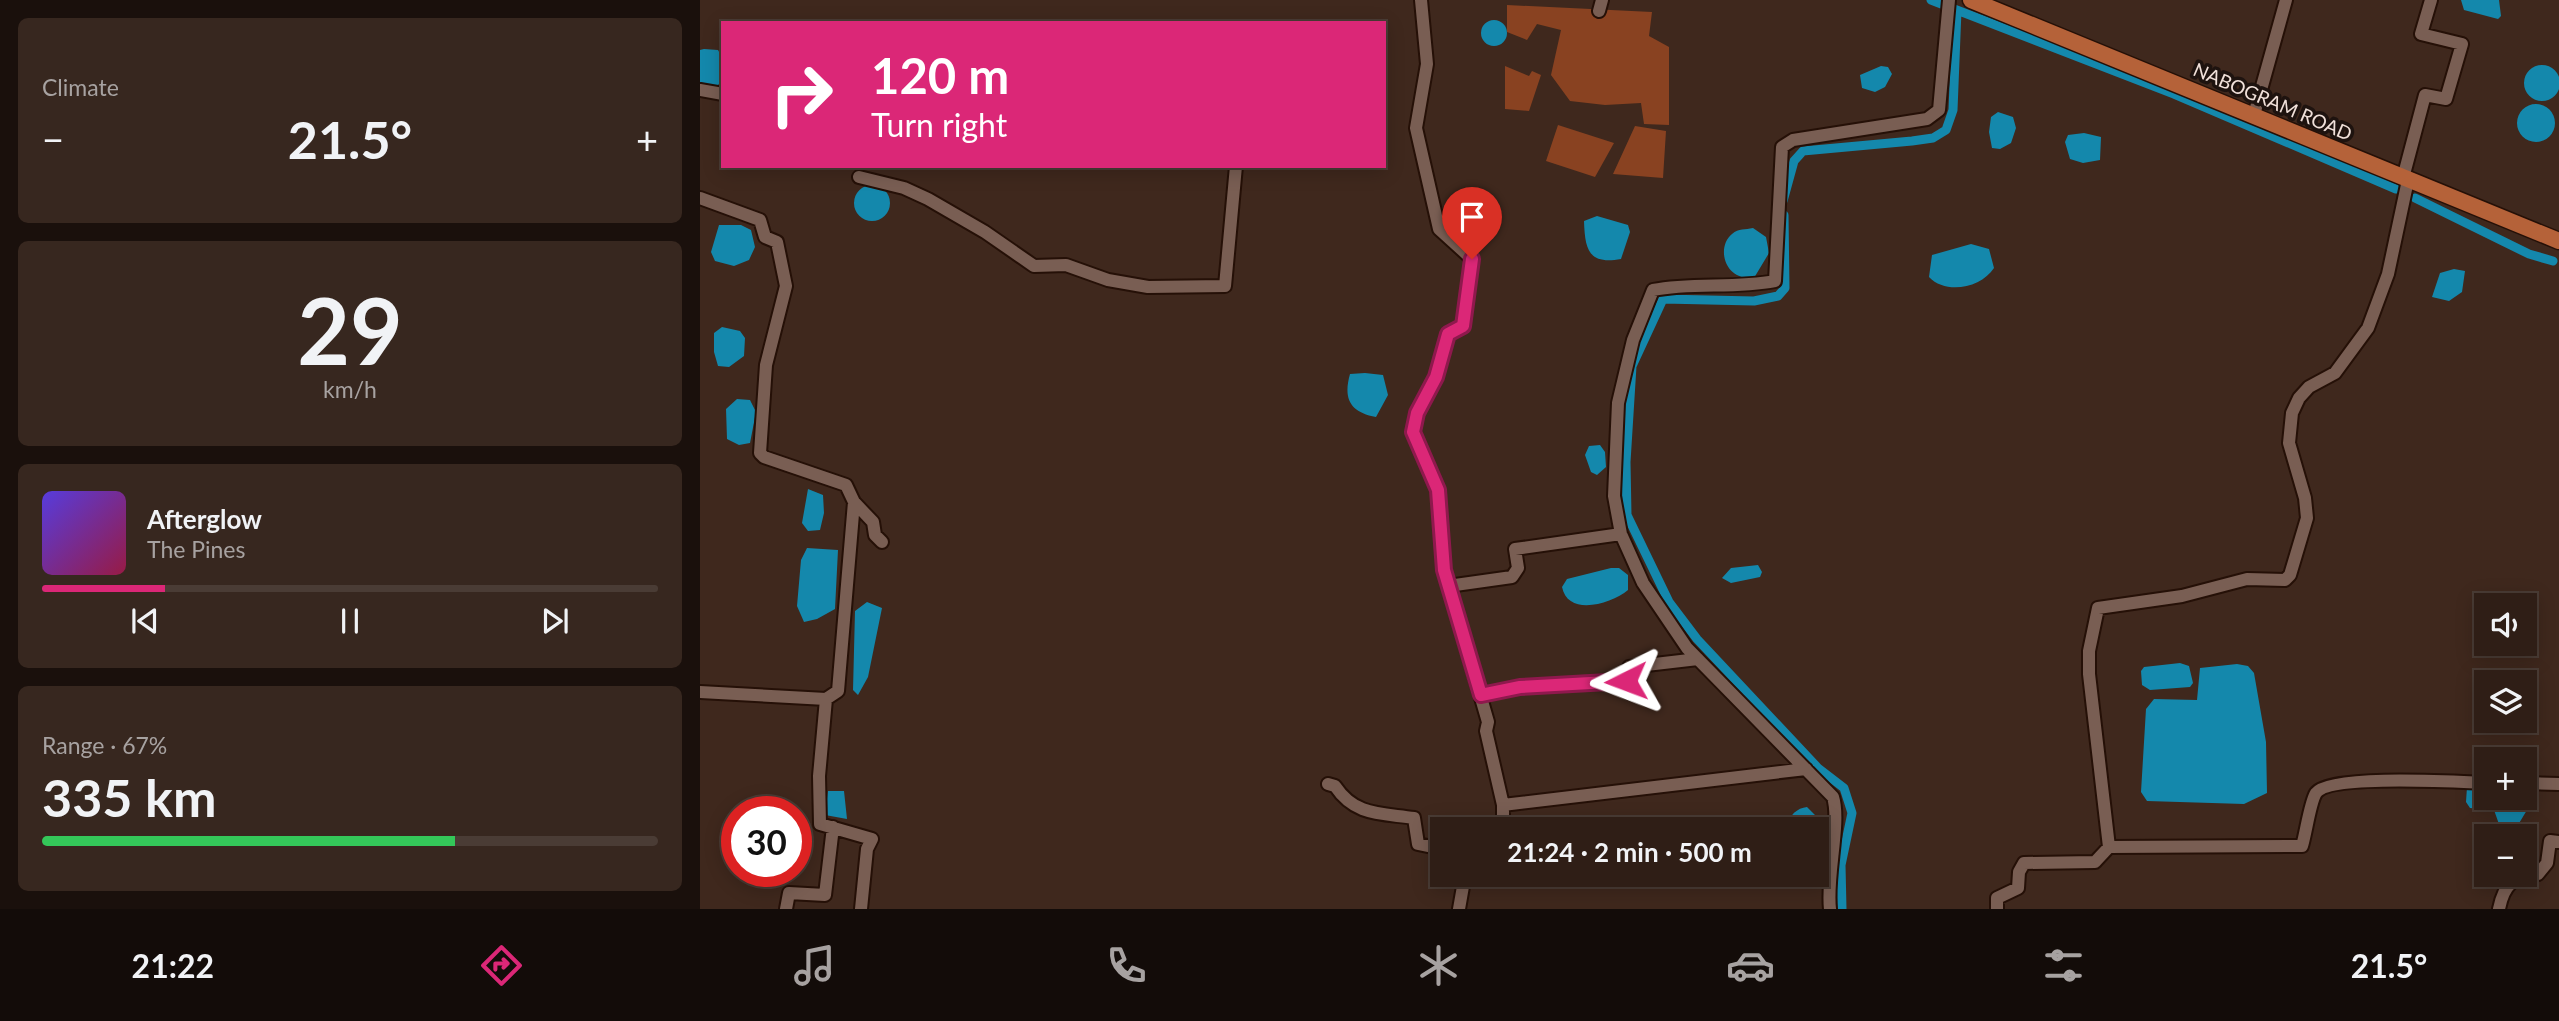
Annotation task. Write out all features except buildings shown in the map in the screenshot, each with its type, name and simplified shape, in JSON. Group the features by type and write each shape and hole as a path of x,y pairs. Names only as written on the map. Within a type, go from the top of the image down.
{"main road":[{"name":"NABOGRAM ROAD","path":"1971,0 2559,241"}],"street":[{"path":"1421,0 1427,64 1416,128 1439,229 1472,259 1463,326 1448,334 1436,377 1417,413 1413,432 1438,490 1444,570 1481,695 1503,805 1503,817"},
{"path":"1830,909 1831,849 1836,807 1833,797 1698,659 1661,613 1621,534 1614,496 1618,403 1633,340 1653,290 1672,286 1751,286 1775,281 1782,147 1793,140 1927,119 1939,110 1949,0"},
{"path":"2254,116 2286,0"},
{"path":"2109,847 2090,674 2089,650 2096,611 2107,605 2182,596 2247,579 2285,580 2290,575 2307,518 2305,498 2289,443 2292,413 2308,387 2335,373 2368,328 2388,274 2425,95 2446,99 2462,44 2421,34 2431,0"},
{"path":"700,90 721,94"},
{"path":"859,177 904,188 928,198 1034,266 1066,265 1108,280 1148,287 1226,286 1236,168"},
{"path":"700,198 760,220 765,237 777,243 786,286 766,365 760,453 764,457 846,485 854,502 873,522 875,535 882,542"},
{"path":"700,692 826,699 838,691 854,502"},
{"path":"1448,586 1511,577 1518,568 1515,549 1621,534"},
{"path":"1481,695 1520,687 1626,681 1630,678 1629,667 1698,659"},
{"path":"826,699 819,776 820,824 872,839 867,849 861,909"},
{"path":"1503,805 1806,769"},
{"path":"1997,909 1997,898 2018,888 2019,872 2024,863 2095,862 2109,847 2302,846 2315,794 2326,784 2373,781 2474,783"},
{"path":"2537,783 2559,784"},
{"path":"1328,785 1335,786 1346,803 1361,809 1414,818 1418,844 1430,846"},
{"path":"786,909 789,893 825,895 833,827"},
{"path":"2499,909 2503,890 2516,877 2538,874 2547,863 2550,841 2559,842"},
{"path":"1459,909 1463,887"}],"shaded area":[{"path":"1507,5 1652,12 1649,36 1669,47 1669,125 1644,124 1641,103 1605,105 1570,101 1551,75 1561,30 1537,24 1527,40 1507,32"},
{"path":"1505,66 1529,76 1532,71 1541,75 1529,111 1505,109"},
{"path":"1558,125 1614,143 1595,177 1546,161"},
{"path":"1635,126 1666,131 1663,178 1613,174"}],"water":[{"path":"2461,0 2499,0 2501,16 2498,19 2464,10"},
{"path":"1494,20 1503,24 1507,33 1503,42 1494,46 1485,42 1481,33 1485,24"},
{"path":"700,50 718,50 721,55 721,82 715,88 700,86"},
{"path":"2542,65 2555,70 2560,83 2555,96 2542,101 2529,96 2524,83 2529,70"},
{"path":"1881,66 1888,67 1892,74 1885,87 1875,92 1862,88 1860,75"},
{"path":"2536,104 2550,109 2555,123 2550,137 2536,142 2522,137 2517,123 2522,109"},
{"path":"1998,112 2013,117 2016,128 2011,143 2000,149 1992,148 1989,132 1991,117"},
{"path":"2084,133 2101,137 2100,160 2083,163 2070,159 2065,142 2068,135"},
{"path":"872,185 885,190 890,203 885,216 872,221 859,216 854,203 859,190"},
{"path":"1597,216 1628,225 1630,232 1621,259 1601,260 1590,253 1584,221"},
{"path":"719,225 741,225 751,230 755,247 749,260 734,266 715,261 711,252"},
{"path":"1753,228 1766,237 1769,253 1754,278 1744,278 1730,269 1724,247 1735,232"},
{"path":"1971,244 1989,249 1994,268 1988,275 1963,287 1944,286 1929,277 1932,255"},
{"path":"2454,269 2465,271 2462,292 2449,301 2432,297 2440,273"},
{"path":"722,327 740,331 745,338 744,356 729,367 718,366 714,352 714,333"},
{"path":"1350,374 1383,375 1388,395 1376,417 1360,412 1348,397"},
{"path":"737,399 750,400 756,412 750,443 739,445 727,439 726,409"},
{"path":"1600,445 1605,452 1606,467 1597,475 1591,472 1585,455 1589,446"},
{"path":"808,489 823,495 824,513 820,530 808,531 802,523"},
{"path":"807,548 838,550 835,609 817,619 804,622 797,606 801,560"},
{"path":"1758,565 1762,572 1760,577 1731,583 1722,578 1731,568"},
{"path":"1619,568 1628,575 1628,590 1621,595 1591,605 1572,602 1566,596 1562,587 1567,579"},
{"path":"867,602 882,608 868,677 858,695 853,690 855,611"},
{"path":"2180,663 2189,666 2193,683 2190,687 2150,690 2142,685 2141,671 2144,667"},
{"path":"2237,664 2248,666 2254,673 2266,742 2267,793 2244,804 2147,801 2141,792 2146,709 2154,699 2197,700 2200,668"},
{"path":"2467,787 2474,787 2474,808 2470,808 2466,802"},
{"path":"828,791 844,791 847,819 825,815"},
{"path":"1807,807 1817,817 1791,817 1799,809"},
{"path":"2494,810 2527,810 2519,824 2499,824"}],"waterway":[{"path":"1931,0 2174,94 2396,189"},
{"path":"1783,201 1794,161 1803,151 1933,138 1946,130 1953,110 1957,10"},
{"path":"2415,198 2529,254 2553,261"},
{"path":"1784,215 1785,288 1778,296 1754,301 1663,299 1632,366 1626,462 1627,515 1669,602 1697,639 1818,768 1844,788 1852,813 1841,865 1842,909"}],"route":[{"path":"1472,259 1463,326 1448,334 1436,377 1417,413 1413,432 1438,490 1444,570 1481,695 1520,687 1626,681"}]}
